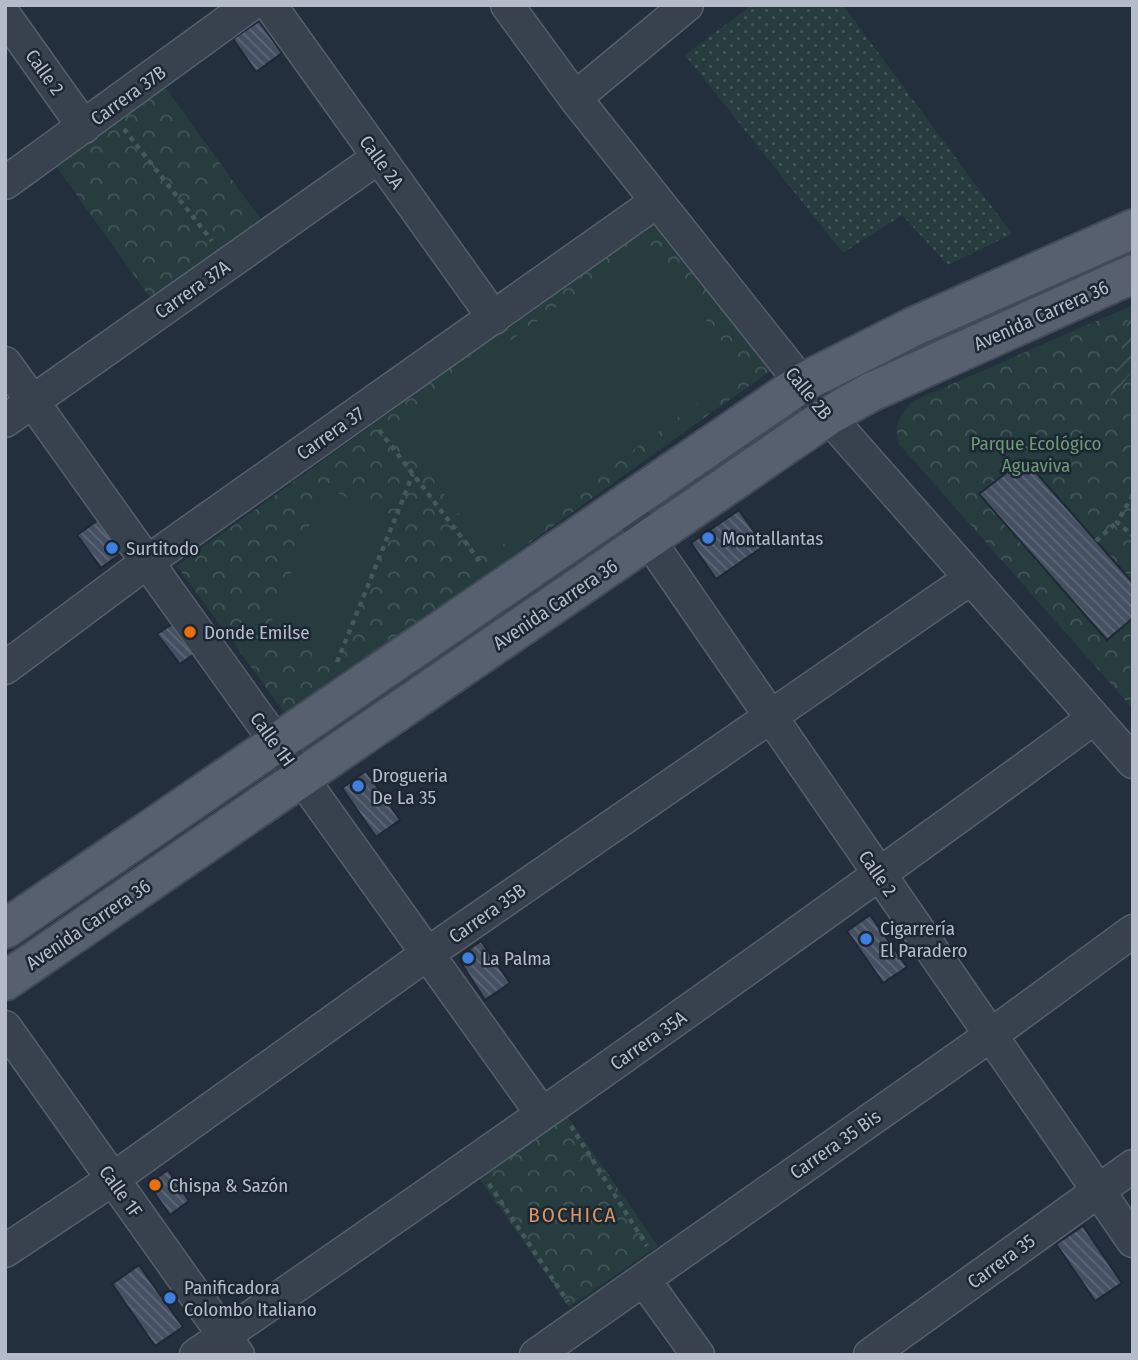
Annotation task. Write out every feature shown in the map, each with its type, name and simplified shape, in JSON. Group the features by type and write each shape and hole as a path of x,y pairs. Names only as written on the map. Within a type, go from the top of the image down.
{"main road":[{"path":"5,929 802,383 913,327 1133,229"},
{"path":"1085,250 1119,280"},
{"name":"Avenida Carrera 36","path":"5,981 828,416 872,392 1119,280"}],"street":[{"name":"Carrera 37B","path":"5,183 250,5"},
{"name":"Calle 2A","path":"270,5 494,318"},
{"name":"Calle 2B","path":"507,5 656,202 828,416 1133,762"},
{"path":"575,98 687,5"},
{"name":"Calle 2","path":"5,16 97,118"},
{"name":"Carrera 37A","path":"5,421 379,157"},
{"name":"Carrera 37","path":"5,668 147,562 656,202"},
{"name":"Calle 1H","path":"5,363 428,954 549,1109"},
{"name":"Calle 2","path":"625,504 1133,1241"},
{"name":"Carrera 35B","path":"5,1251 113,1179 428,954 971,578"},
{"name":"Carrera 35A","path":"196,1355 231,1345 473,1161 880,875 1094,718"},
{"name":"Carrera 35 Bis","path":"536,1355 1133,931"},
{"name":"Calle 1F","path":"5,1027 231,1345"},
{"name":"Carrera 35","path":"870,1355 1133,1166"},
{"path":"652,1274 698,1355"}],"path":[{"path":"97,118 229,262"},
{"path":"364,410 489,573"},
{"path":"333,672 413,474"},
{"path":"1096,541 1117,522 1133,495"},
{"path":"1117,522 1133,536"},
{"path":"549,1109 652,1274"},
{"path":"473,1161 582,1323"}],"green space":[{"path":"752,5 843,5 1012,234 948,265 902,215 843,253 685,55"},
{"path":"163,84 266,227 156,306 53,162"},
{"path":"652,223 777,366 287,716 177,566"},
{"path":"648,241 743,370 489,555 394,425"},
{"path":"1049,279 1057,294 858,387 851,372"},
{"name":"Parque Ecológico Aguaviva","path":"1133,305 1133,709 899,444 897,431 901,416 913,401"},
{"path":"1133,311 1133,370 1109,401 1129,318"},
{"path":"324,488 393,515 337,658 268,631"},
{"path":"566,1114 658,1246 569,1307 477,1175"}],"building":[{"path":"259,21 282,53 256,72 233,39"},
{"path":"1024,459 1133,583 1133,618 1107,640 979,494"},
{"path":"739,510 764,546 716,579 691,543"},
{"path":"108,513 131,546 101,568 77,535"},
{"path":"184,616 207,645 180,664 157,634"},
{"path":"366,771 400,820 376,837 342,788"},
{"path":"870,915 907,967 883,983 847,931"},
{"path":"481,941 510,983 485,1000 460,961 465,952"},
{"path":"168,1170 189,1201 170,1215 148,1184"},
{"path":"1083,1226 1122,1283 1095,1301 1056,1244"},
{"path":"139,1265 183,1327 155,1346 112,1284"}],"place":[{"name":"Montallantas","path":"708,538"},
{"name":"Surtitodo","path":"112,548"},
{"name":"Donde Emilse","path":"190,632"},
{"name":"Drogueria De La 35","path":"358,786"},
{"name":"Cigarrería El Paradero","path":"866,939"},
{"name":"La Palma","path":"468,958"},
{"name":"Chispa & Sazón","path":"155,1185"},
{"name":"Panificadora Colombo Italiano","path":"170,1298"}],"district":[{"name":"BOCHICA","path":"573,1215"}]}
